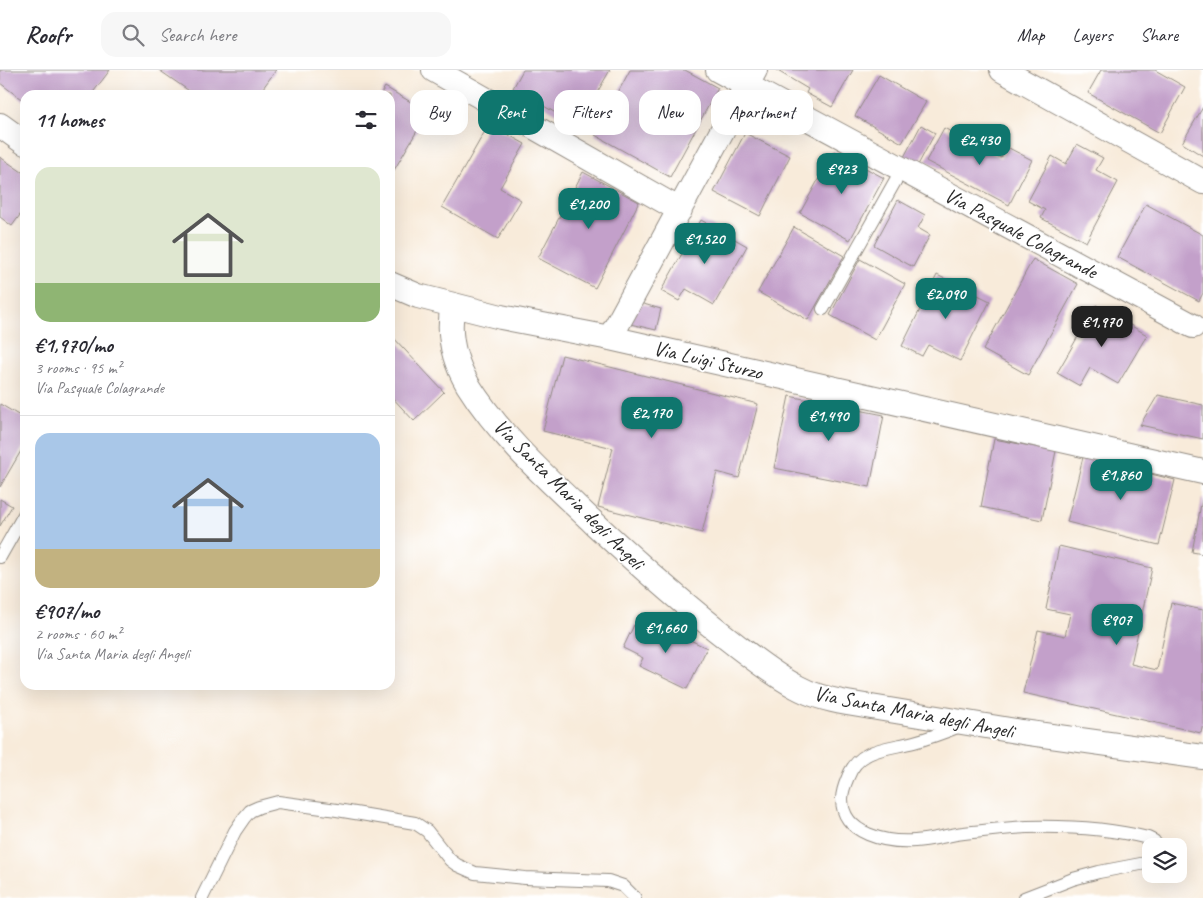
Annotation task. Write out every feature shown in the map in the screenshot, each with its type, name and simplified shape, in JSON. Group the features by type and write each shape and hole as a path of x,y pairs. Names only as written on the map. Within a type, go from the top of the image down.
{"street":[{"path":"434,70 680,210"},
{"name":"Via Pasquale Colagrande","path":"718,70 751,78 902,169 1192,326"},
{"path":"1002,70 1203,182"},
{"path":"610,338 751,78"},
{"path":"0,125 20,139"},
{"name":"Via Luigi Sturzo","path":"395,286 406,292 501,317 610,338 1203,472"},
{"name":"Via Santa Maria degli Angeli","path":"453,305 450,322 451,335 459,365 468,383 498,426 514,445 576,505 679,599 763,665 800,689 834,701 967,723 1203,757"}],"lane":[{"path":"824,309 902,169"},
{"path":"0,557 20,523"},
{"path":"967,723 926,738 873,751 859,759 849,773 842,799 845,814 854,826 874,837 908,842 987,830 1025,827 1097,829 1148,838"},
{"path":"202,898 235,831 244,818 259,807 278,802 415,823 427,831 450,860 475,873 525,878 608,881 623,886 635,898"},
{"path":"1024,898 1073,879 1142,864"}],"building":[{"path":"0,70 110,70 95,90 20,90 20,98 0,83"},
{"path":"159,70 276,70 262,90 188,90"},
{"path":"523,70 610,70 599,90 554,90 554,112 544,106 544,90 516,90 513,88"},
{"path":"630,70 685,70 718,88 717,90 711,90 711,101 701,120 701,90 639,90 639,135 693,135 670,177 595,135 629,135 629,90 619,90"},
{"path":"776,70 853,70 832,107 813,97 813,90"},
{"path":"1101,70 1155,70 1185,87 1160,133 1088,93"},
{"path":"879,75 926,102 902,143 855,116"},
{"path":"395,93 410,102 410,135 415,135 395,168"},
{"path":"1203,107 1203,156 1182,143"},
{"path":"921,125 935,133 918,165 904,157"},
{"path":"944,128 1001,158 1007,147 1032,160 1009,205 926,161"},
{"path":"483,135 509,135 525,144 500,188 521,200 498,239 442,207"},
{"path":"744,135 749,135 790,156 760,216 714,192"},
{"path":"1077,144 1103,158 1096,170 1118,182 1086,242 1041,218 1045,210 1028,201 1052,156 1066,164"},
{"path":"834,151 884,178 850,240 800,213"},
{"path":"0,157 20,171 20,215 12,226 0,217"},
{"path":"583,172 639,202 595,288 538,258"},
{"path":"898,200 925,215 918,228 930,235 913,267 874,245"},
{"path":"1146,204 1203,235 1203,293 1199,301 1117,257"},
{"path":"701,220 747,246 714,305 686,289 679,301 661,291"},
{"path":"794,227 844,256 808,320 758,292"},
{"path":"860,259 905,284 875,340 830,315"},
{"path":"1033,259 1078,284 1028,375 983,350"},
{"path":"937,275 990,301 960,361 928,345 922,356 902,346"},
{"path":"640,303 661,309 656,330 630,324"},
{"path":"1096,305 1147,335 1118,384 1090,368 1080,386 1057,373"},
{"path":"395,339 444,392 414,421 395,400"},
{"path":"562,355 758,404 739,478 717,472 702,533 598,507 613,448 543,431"},
{"path":"1158,395 1203,405 1203,439 1140,425"},
{"path":"789,396 884,415 870,487 774,468"},
{"path":"0,404 20,416 20,453 0,487"},
{"path":"994,439 1056,451 1042,520 981,507"},
{"path":"1083,457 1175,480 1159,545 1067,522"},
{"path":"0,499 12,506 0,526"},
{"path":"1203,499 1203,554 1192,552"},
{"path":"1059,546 1152,568 1131,664 1157,670 1171,603 1203,610 1203,724 1201,733 1023,693 1038,630 1065,636 1070,614 1046,609"},
{"path":"634,625 654,634 658,625 707,648 687,689 639,666 643,658 623,648"}]}
